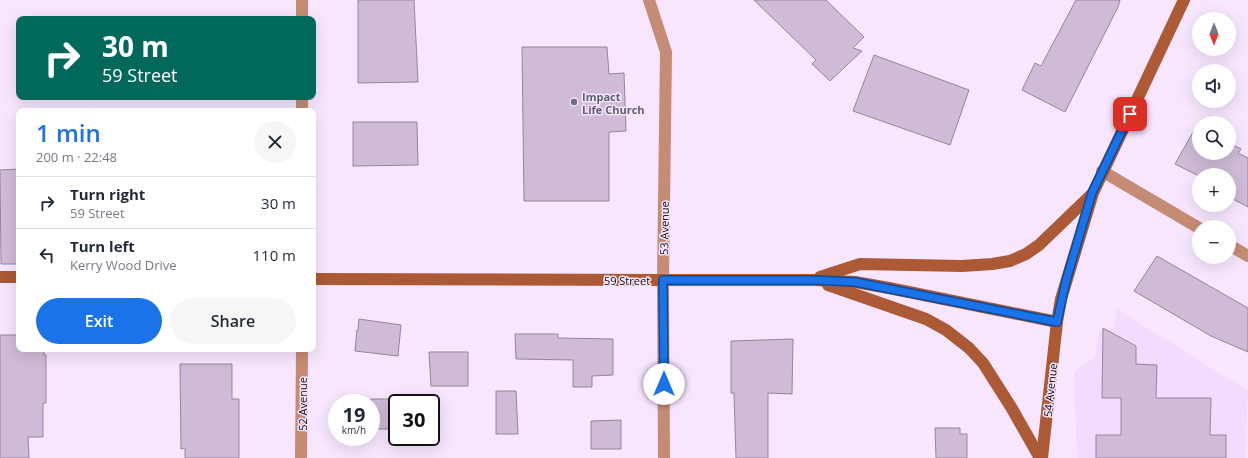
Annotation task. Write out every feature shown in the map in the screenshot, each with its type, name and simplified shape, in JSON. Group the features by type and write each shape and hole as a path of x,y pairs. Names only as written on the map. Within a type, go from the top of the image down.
{"street":[{"path":"302,0 302,16"},
{"name":"53 Avenue","path":"649,0 666,52 663,280 664,458"},
{"path":"814,280 860,264 962,266 992,264 1010,261 1026,254 1039,245 1092,193 1184,0"},
{"path":"1102,171 1192,224"},
{"name":"54 Avenue","path":"1041,458 1057,322 1066,281 1092,193"},
{"path":"1236,249 1248,256"},
{"path":"0,277 16,277"},
{"name":"59 Street","path":"316,279 814,280 855,282 1057,322"},
{"path":"814,280 926,319 946,330 969,348 983,363 1041,458"},
{"name":"52 Avenue","path":"301,458 302,352"}],"shaded area":[{"path":"1117,309 1248,391 1245,458 1077,458 1074,372 1095,357 1100,330 1114,330"}],"building":[{"path":"358,0 414,0 418,82 358,83"},
{"path":"754,0 826,0 864,37 853,48 862,51 830,81 812,64 816,60"},
{"path":"1076,0 1120,0 1118,7 1065,112 1022,90 1035,63 1041,66"},
{"name":"Impact Life Church","path":"522,47 607,47 609,74 624,73 626,131 609,132 609,201 524,201"},
{"path":"874,55 969,90 950,145 853,111"},
{"path":"353,122 417,122 418,165 353,166"},
{"path":"1192,134 1192,160 1236,160 1236,146 1241,149 1238,153 1248,158 1248,207 1236,201 1236,168 1192,168 1192,172 1175,164"},
{"path":"16,169 16,264 1,264 0,170"},
{"path":"1157,256 1248,308 1248,352 1211,336 1134,291"},
{"path":"359,319 401,325 398,356 355,351"},
{"path":"1103,328 1136,346 1136,364 1157,365 1156,398 1211,398 1210,435 1226,435 1226,458 1096,458 1096,435 1121,435 1121,398 1102,398"},
{"path":"515,334 558,334 558,338 613,339 613,375 592,376 592,387 573,387 573,360 516,359"},
{"path":"0,335 16,335 16,352 44,352 44,355 46,355 46,403 43,403 43,437 28,437 29,458 0,458"},
{"path":"793,339 792,394 768,393 768,458 736,458 734,393 731,393 731,341"},
{"path":"429,352 468,352 468,386 431,386"},
{"path":"180,364 232,364 232,399 239,399 239,458 185,458 185,448 181,449"},
{"path":"496,391 516,391 518,434 496,434"},
{"path":"380,399 388,399 388,429 380,429"},
{"path":"621,420 621,449 591,449 591,421"},
{"path":"935,428 960,428 960,434 967,434 967,458 936,458"}],"place":[{"name":"Impact Life Church","path":"574,102"}],"route":[{"path":"664,384 663,280 814,280 855,282 1057,322 1061,299 1092,193 1130,114"}]}
